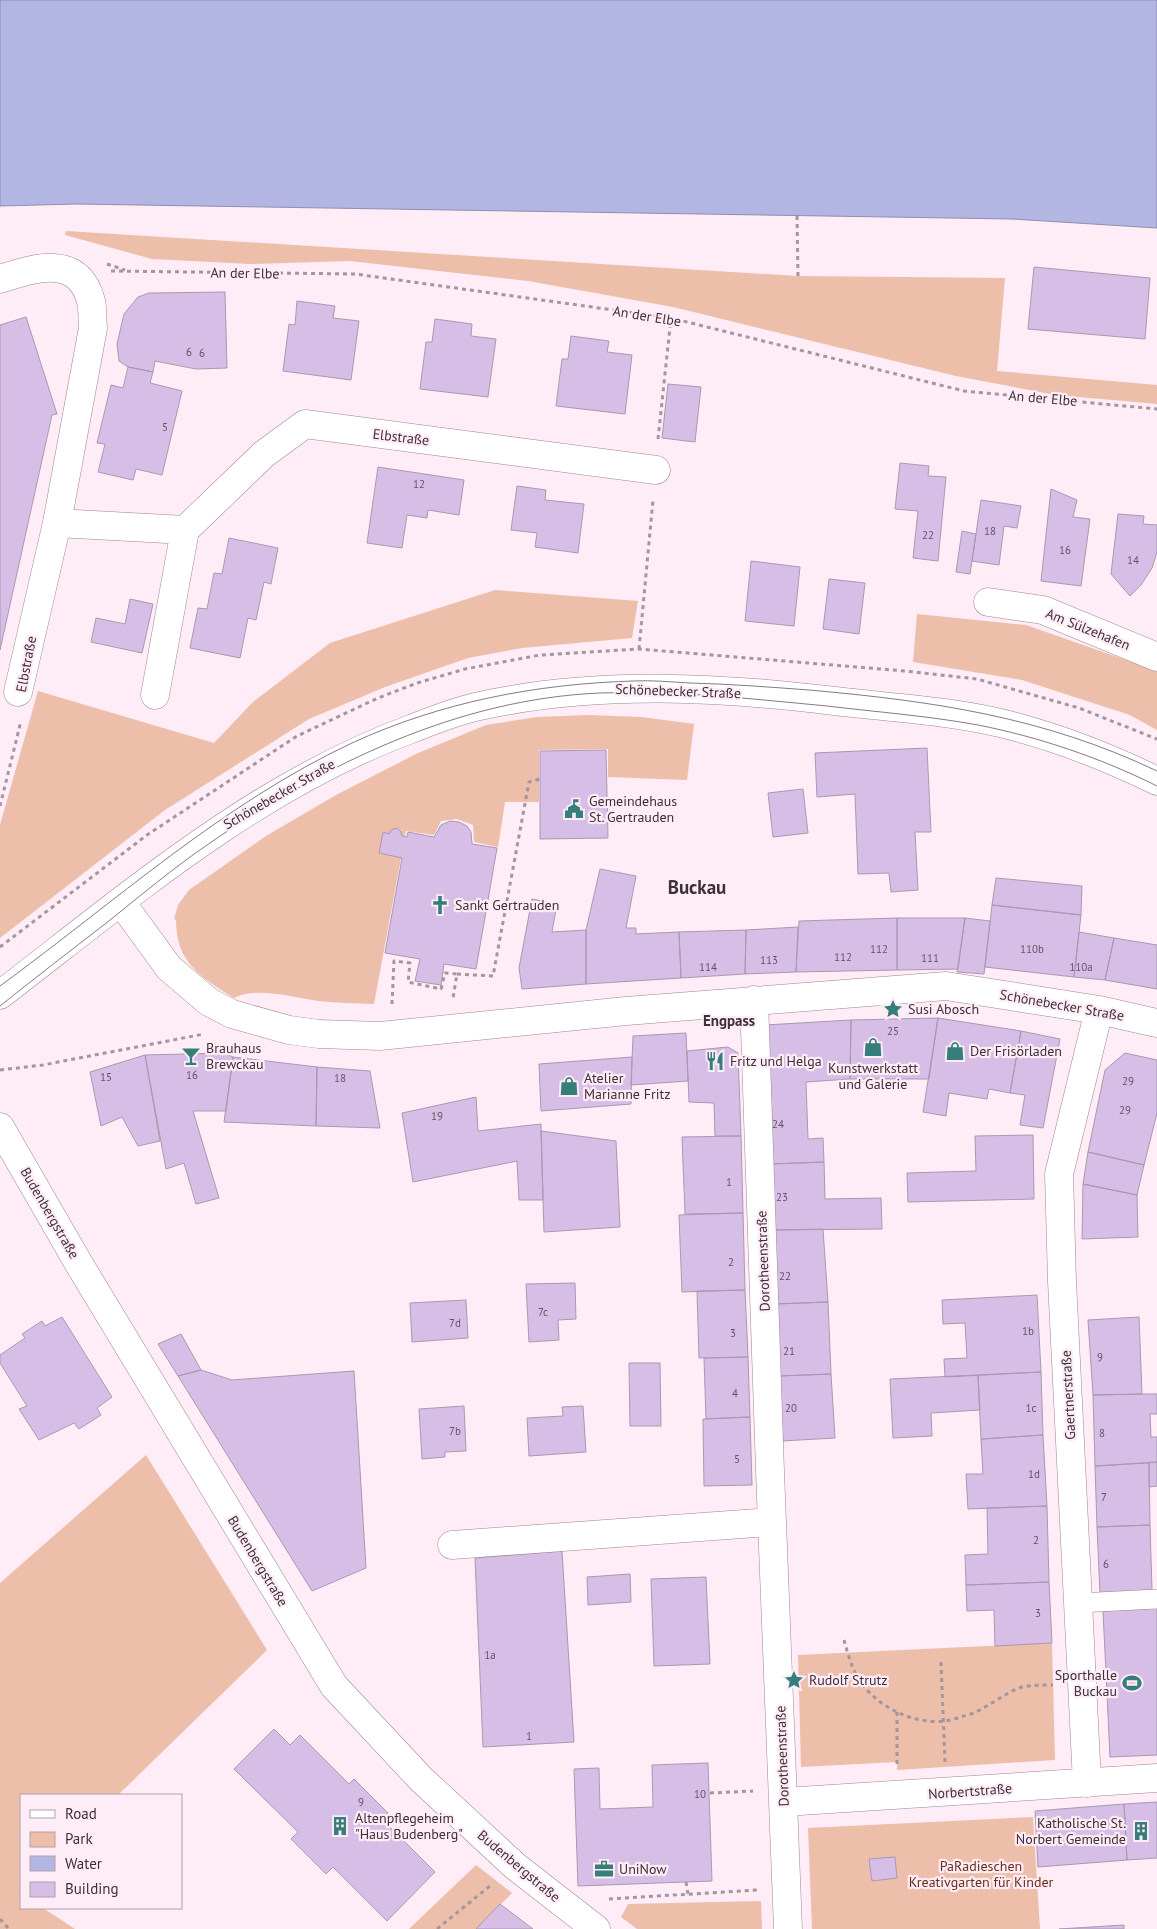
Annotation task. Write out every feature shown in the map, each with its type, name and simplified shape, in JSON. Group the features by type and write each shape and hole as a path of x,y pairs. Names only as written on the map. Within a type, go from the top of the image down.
{"street":[{"name":"Elbstraße","path":"0,279 31,269 51,267 69,271 85,285 91,302 93,328 57,523 18,692"},
{"name":"Elbstraße","path":"185,530 264,454 305,424 656,470"},
{"path":"57,523 185,530 155,695"},
{"name":"Am Sülzehafen","path":"988,602 1043,610 1157,657"},
{"name":"Schönebecker Straße","path":"0,995 120,902 236,818 310,774 363,747 432,721 480,706 572,691 650,687 772,694 957,716 1013,726 1084,749 1157,781"},
{"name":"Schönebecker Straße","path":"120,902 169,968 209,1002 232,1014 289,1030 380,1036 754,1000 946,986 1099,1010 1157,1023"},
{"name":"Dorotheenstraße","path":"754,1000 788,1929"},
{"name":"Gaertnerstraße","path":"1086,1784 1083,1689 1062,1281 1059,1174 1099,1010"},
{"name":"Budenbergstraße","path":"0,1127 79,1264 334,1686 421,1779 514,1866 596,1929"},
{"path":"452,1545 772,1522"},
{"name":"Norbertstraße","path":"783,1796 898,1796 1157,1778"}],"lane":[{"path":"1078,1603 1157,1599"}],"path":[{"path":"797,216 798,276"},
{"name":"An der Elbe","path":"130,272 355,274 670,318 964,391 1157,409"},
{"path":"639,649 670,318"},
{"path":"0,947 147,835 297,736 378,698 417,683"},
{"name":"Elbstraße","path":"0,806 21,723 18,692"},
{"path":"393,983 394,961 410,963 408,982 441,989 445,973 493,976 529,782 540,779"},
{"path":"454,990 457,974"},
{"path":"0,1070 43,1065 206,1034 232,1014"},
{"path":"844,1640 850,1662 861,1683 871,1694 897,1712 917,1719 943,1721 973,1713 1021,1688 1032,1685 1053,1685 1083,1689"},
{"path":"941,1662 946,1793"},
{"path":"897,1712 898,1796"},
{"path":"710,1793 783,1796"},
{"path":"437,1929 514,1866"},
{"path":"686,1882 688,1894"},
{"path":"560,1902 787,1888"},
{"path":"0,1919 9,1929"}],"green space":[{"path":"66,231 798,276 1005,278 997,371 1157,385 1157,404 1056,395 956,376 673,307 528,281 350,261 250,264 152,259 65,235"},
{"path":"495,590 638,601 632,638 522,648 468,658 385,687 309,719 165,810 0,938 0,825 38,691 214,743 253,702 330,643"},
{"path":"917,614 1026,625 1157,671 1157,730 1130,715 1022,680 913,662"},
{"path":"589,715 642,717 694,724 687,780 608,777 608,749 539,750 539,802 505,802 498,847 474,842 473,825 457,819 441,821 434,835 406,831 374,1004 319,1001 264,993 253,993 234,998 201,975 186,958 180,947 176,920 174,919 178,905 189,890 266,836 336,795 418,753 486,725 537,717"},
{"path":"146,1455 267,1650 119,1794 20,1794 20,1909 45,1909 75,1929 0,1929 0,1583"},
{"path":"1052,1643 1055,1760 897,1770 897,1762 801,1767 798,1655"},
{"name":"PaRadieschen Kreativgarten für Kinder","path":"1033,1817 1040,1929 812,1929 808,1828"},
{"path":"476,1865 512,1893 476,1929 409,1929"},
{"path":"761,1901 762,1929 637,1929 621,1917 628,1904"}],"water":[{"path":"0,0 1157,0 1157,228 1012,219 76,204 0,206"}],"building":[{"path":"1034,267 1150,278 1145,339 1028,329"},
{"path":"225,292 227,368 196,369 155,361 153,372 128,367 119,361 117,344 124,314 138,297 149,293"},
{"path":"297,301 335,306 333,318 359,321 351,380 283,371 289,324 295,325"},
{"path":"26,317 57,414 52,415 0,650 0,325"},
{"path":"435,319 472,324 471,336 496,339 488,397 420,389 426,342 432,342"},
{"path":"571,336 609,341 607,352 632,355 625,414 556,406 562,359 568,359"},
{"path":"128,367 153,372 150,383 182,391 162,475 136,469 133,480 98,472 105,444 97,443 111,385 123,388"},
{"path":"668,384 701,387 695,442 662,438"},
{"path":"900,463 929,466 928,476 946,477 938,561 913,558 918,511 895,509"},
{"path":"378,467 464,480 459,515 428,510 427,518 407,515 402,548 367,543"},
{"path":"517,486 546,490 545,500 584,504 578,553 535,547 537,533 511,530"},
{"path":"1051,489 1077,500 1073,517 1090,519 1081,586 1041,581"},
{"path":"981,500 1021,506 1017,528 1004,526 999,565 972,561"},
{"path":"1118,514 1144,516 1143,524 1157,525 1157,552 1152,568 1141,585 1130,596 1111,574"},
{"path":"962,531 976,534 970,574 956,572"},
{"path":"229,538 278,548 271,584 264,582 256,620 248,618 240,658 190,648 198,608 207,609 214,573 222,574"},
{"path":"751,561 800,567 794,626 745,621"},
{"path":"829,579 865,583 859,634 823,629"},
{"path":"130,599 153,604 142,653 91,642 96,618 125,624"},
{"path":"927,748 931,832 915,832 918,890 891,892 889,873 858,874 855,794 817,797 815,753"},
{"name":"Gemeindehaus St. Gertrauden","path":"606,750 608,838 540,839 540,751"},
{"path":"803,789 808,833 773,837 768,793"},
{"name":"Sankt Gertrauden","path":"450,821 459,822 467,826 471,832 472,844 497,848 476,969 444,964 441,985 415,981 420,959 385,953 402,858 379,853 383,832 389,834 391,830 397,828 402,836 407,837 408,832 434,837 441,825"},
{"path":"600,869 636,876 626,928 636,928 636,934 679,932 681,978 586,984 586,930"},
{"path":"996,878 1082,886 1081,915 992,905"},
{"path":"532,899 557,904 552,932 586,930 586,984 522,989 519,968"},
{"path":"992,905 1081,915 1074,977 985,967"},
{"path":"897,918 897,970 796,972 799,921"},
{"path":"897,918 965,918 958,969 897,970"},
{"path":"965,918 990,921 984,974 957,972"},
{"path":"798,927 796,972 745,974 746,930"},
{"path":"746,930 745,974 681,978 679,932"},
{"path":"1079,932 1114,938 1105,980 1074,977"},
{"path":"1114,938 1157,945 1157,989 1105,980"},
{"path":"938,1018 929,1079 850,1079 851,1020"},
{"path":"938,1018 1021,1031 1010,1093 989,1089 987,1099 949,1093 946,1116 923,1112"},
{"path":"851,1020 850,1079 806,1082 808,1139 823,1138 824,1162 771,1164 765,1025"},
{"path":"1021,1031 1060,1039 1043,1128 1020,1125 1025,1095 1010,1093"},
{"path":"686,1033 688,1081 631,1085 633,1036"},
{"path":"728,1047 738,1053 741,1136 715,1136 714,1103 689,1102 687,1051"},
{"path":"225,1053 233,1057 226,1111 193,1111 219,1198 196,1204 184,1163 166,1169 145,1055"},
{"path":"1125,1053 1157,1060 1157,1113 1144,1165 1088,1152 1105,1070"},
{"path":"145,1055 160,1141 138,1146 122,1117 101,1126 90,1072"},
{"path":"233,1057 317,1067 316,1126 224,1122"},
{"path":"632,1057 631,1104 541,1111 539,1064"},
{"path":"317,1067 370,1071 380,1128 316,1126"},
{"path":"476,1097 478,1131 541,1124 543,1200 519,1200 517,1161 413,1182 402,1113"},
{"path":"541,1131 616,1141 620,1227 544,1232"},
{"path":"1033,1135 1034,1199 908,1202 907,1173 976,1171 975,1136"},
{"path":"741,1136 743,1213 685,1214 682,1137"},
{"path":"1088,1152 1144,1165 1137,1195 1083,1184"},
{"path":"824,1162 825,1199 881,1198 882,1229 774,1230 771,1164"},
{"path":"1083,1184 1137,1195 1138,1237 1082,1239"},
{"path":"743,1213 745,1290 682,1292 679,1215"},
{"path":"823,1229 828,1302 776,1304 774,1230"},
{"path":"575,1283 576,1319 558,1320 559,1340 529,1342 526,1284"},
{"path":"745,1290 748,1357 699,1358 697,1291"},
{"path":"1037,1295 1041,1372 945,1377 944,1359 967,1358 965,1323 943,1324 942,1300"},
{"path":"466,1300 468,1338 412,1342 410,1303"},
{"path":"828,1302 831,1374 780,1376 776,1304"},
{"path":"62,1317 112,1397 97,1408 101,1415 79,1429 74,1423 39,1440 19,1409 27,1406 0,1363 0,1355 25,1338 22,1334 42,1321 45,1326"},
{"path":"1139,1317 1142,1394 1093,1395 1088,1320"},
{"path":"181,1334 201,1370 178,1376 158,1344"},
{"path":"748,1357 750,1417 706,1419 704,1358"},
{"path":"629,1363 660,1363 661,1426 630,1426"},
{"path":"201,1370 232,1380 354,1371 366,1568 312,1591 178,1376"},
{"path":"1041,1372 1043,1435 981,1439 978,1375"},
{"path":"831,1374 835,1438 782,1441 780,1376"},
{"path":"978,1375 980,1410 931,1413 932,1436 893,1438 890,1379"},
{"path":"1157,1394 1157,1414 1150,1414 1151,1437 1157,1437 1157,1462 1095,1466 1093,1395"},
{"path":"464,1406 466,1451 445,1452 445,1457 422,1459 419,1409"},
{"path":"583,1406 586,1452 529,1456 527,1418 563,1416 562,1407"},
{"path":"750,1417 752,1485 704,1486 703,1419"},
{"path":"1043,1435 1047,1506 968,1509 966,1474 983,1474 981,1439"},
{"path":"1157,1462 1157,1486 1149,1487 1149,1463"},
{"path":"1149,1463 1150,1525 1097,1527 1095,1466"},
{"path":"1047,1506 1049,1582 966,1585 965,1555 988,1554 987,1508"},
{"path":"1150,1525 1152,1590 1100,1593 1097,1527"},
{"path":"562,1551 574,1742 483,1747 475,1558"},
{"path":"630,1574 631,1602 588,1605 587,1577"},
{"path":"706,1577 710,1664 654,1666 651,1579"},
{"path":"1049,1582 1052,1643 995,1646 994,1610 967,1611 966,1585"},
{"name":"Sporthalle Buckau","path":"1157,1608 1157,1755 1110,1757 1103,1611"},
{"name":"Altenpflegeheim \"Haus Budenberg\"","path":"274,1729 290,1745 300,1735 349,1784 354,1779 388,1813 382,1819 435,1872 387,1921 333,1867 326,1874 291,1839 298,1832 234,1769"},
{"path":"708,1763 712,1881 578,1886 574,1769 599,1768 600,1809 653,1807 652,1765"},
{"name":"Katholische St. Norbert Gemeinde","path":"1157,1802 1157,1858 1127,1860 1124,1804"},
{"path":"1124,1804 1127,1860 1038,1867 1035,1811"},
{"path":"895,1857 897,1878 872,1881 869,1859"},
{"path":"500,1904 533,1929 476,1929"},
{"path":"1124,1925 1124,1929 1059,1929"}],"tram line":[{"path":"0,986 170,856 258,795 304,768 352,743 420,716 454,706 525,691 597,683 647,681 855,694 987,714 1072,737 1115,752 1157,771"},
{"path":"0,1006 183,862 254,814 299,787 346,762 445,722 495,708 547,698 628,692 685,694 827,706 941,719 978,725 1047,742 1114,766 1157,786"}],"place":[{"name":"Gemeindehaus St. Gertrauden","path":"574,809"},
{"name":"Sankt Gertrauden","path":"440,905"},
{"name":"Susi Abosch","path":"893,1009"},
{"name":"Kunstwerkstatt und Galerie","path":"873,1047"},
{"name":"Der Frisörladen","path":"955,1051"},
{"name":"Brauhaus Brewckau","path":"191,1056"},
{"name":"Fritz und Helga","path":"715,1061"},
{"name":"Atelier Marianne Fritz","path":"569,1086"},
{"name":"Rudolf Strutz","path":"794,1680"},
{"name":"Sporthalle Buckau","path":"1132,1683"},
{"name":"Altenpflegeheim \"Haus Budenberg\"","path":"340,1826"},
{"name":"Katholische St. Norbert Gemeinde","path":"1141,1831"},
{"name":"UniNow","path":"604,1869"}],"district":[{"name":"Buckau","path":"697,887"},
{"name":"Engpass","path":"729,1020"}]}
